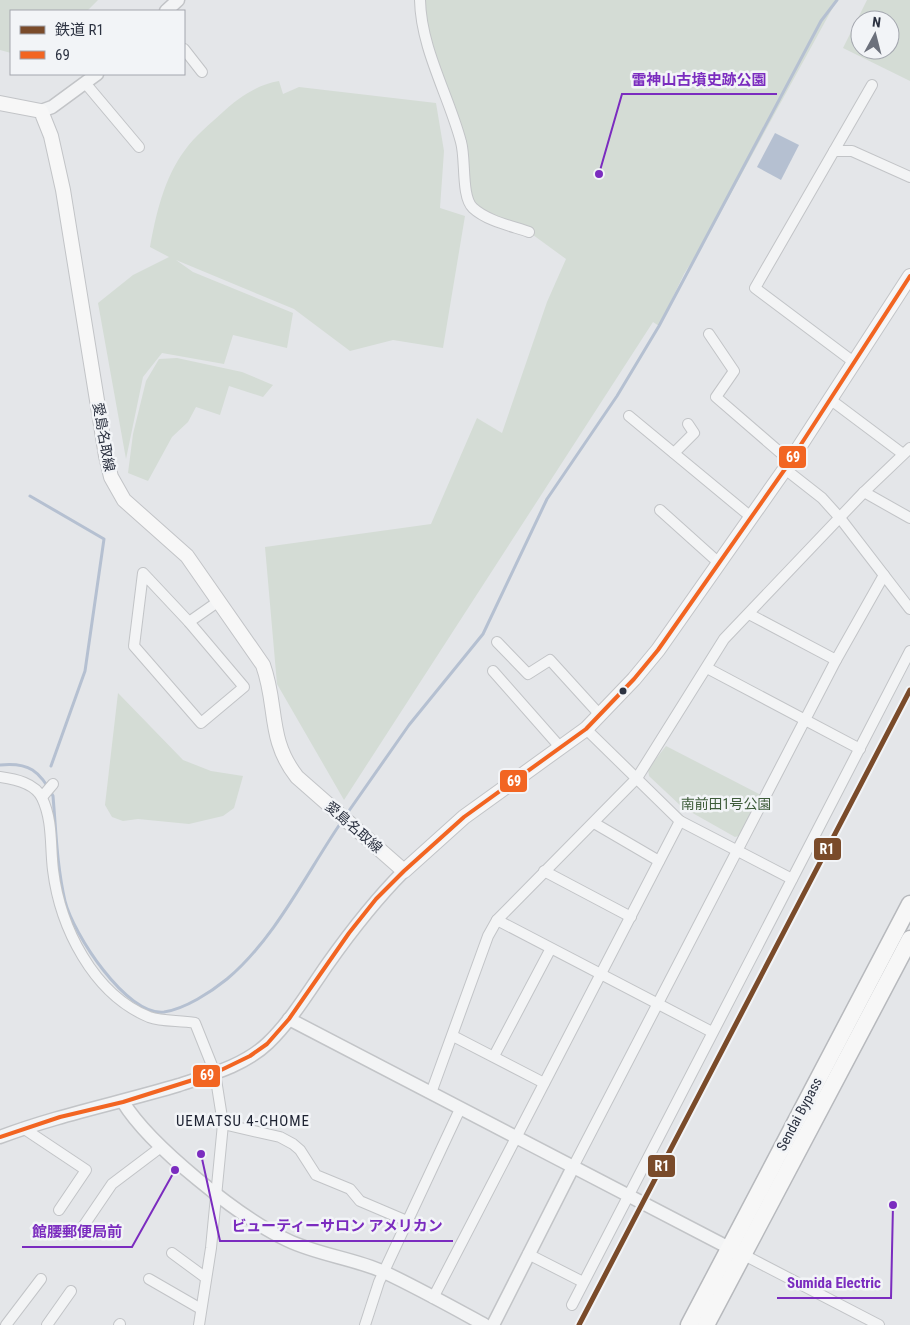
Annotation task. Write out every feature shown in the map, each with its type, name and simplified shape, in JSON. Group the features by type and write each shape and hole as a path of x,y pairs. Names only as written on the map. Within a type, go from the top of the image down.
{"highway":[{"name":"Sendai Bypass","path":"706,1325 736,1252 910,904"},
{"name":"Sendai Bypass","path":"689,1325 736,1252 910,939"}],"main road":[{"path":"0,102 41,111"},
{"name":"愛島名取線","path":"41,111 51,136 63,190 111,477 124,500 187,556 263,665 267,677 271,715 285,763 297,777 404,871"},
{"path":"404,871 464,817 586,729 658,650 831,400 909,278"}],"street":[{"path":"167,10 178,0"},
{"path":"420,0 428,44 461,140 465,160 464,188 472,208 495,220 529,232"},
{"path":"185,50 202,72"},
{"path":"41,111 52,107 96,75"},
{"path":"86,84 139,147"},
{"path":"855,363 755,288 872,85"},
{"path":"834,151 852,151 910,177"},
{"path":"709,334 734,371 716,397 822,498 840,518 910,609"},
{"path":"431,1093 488,936 497,920 637,778 708,668 724,639 864,492 907,451 831,400"},
{"path":"629,416 751,517"},
{"path":"674,453 694,433 688,424"},
{"path":"864,492 910,518"},
{"path":"660,510 719,563"},
{"path":"144,568 189,622 244,687 201,723 134,646 144,568"},
{"path":"492,1325 836,660 884,575"},
{"path":"189,622 219,601"},
{"path":"749,614 836,660"},
{"path":"497,642 528,674 550,660 600,715"},
{"path":"572,1305 910,651"},
{"path":"708,668 860,749"},
{"path":"493,671 560,747"},
{"path":"586,729 680,820 792,879"},
{"path":"0,777 17,779 32,787 48,790 53,871 60,906 69,933 85,961 128,1006 151,1017 195,1023 215,1073 223,1124 199,1325"},
{"path":"433,1298 602,975 680,820"},
{"path":"594,822 659,861"},
{"path":"0,1137 23,1128 123,1102 215,1073 250,1056 267,1044 289,1019 349,933 376,899 404,871"},
{"path":"544,871 631,916"},
{"path":"497,920 550,950 712,1032"},
{"path":"494,1056 550,950"},
{"path":"289,1019 879,1325"},
{"path":"453,1036 544,1083"},
{"path":"123,1102 131,1115 161,1147 241,1212 287,1240 383,1272 485,1325"},
{"path":"365,1325 383,1272 460,1109"},
{"path":"223,1124 280,1137 300,1150 316,1175 350,1189 360,1201 407,1221"},
{"path":"23,1128 86,1170 58,1210"},
{"path":"78,1234 112,1184 161,1147"},
{"path":"172,1253 206,1278"},
{"path":"528,1254 583,1282"},
{"path":"0,1323 5,1325 41,1279"},
{"path":"149,1279 201,1310"},
{"path":"47,1325 71,1291"}],"green space":[{"path":"0,0 98,0 88,10 10,10 10,53 0,50"},
{"path":"420,0 837,0 706,239 684,274 659,326 653,322 344,800 277,684 265,547 431,524 477,418 502,433 547,302 566,259 529,232 472,208 461,140"},
{"path":"867,0 910,0 910,81 867,60 900,60 900,10 862,10"},
{"path":"850,34 850,51 843,48"},
{"path":"279,81 283,94 299,87 436,103 444,151 440,208 465,216 443,348 393,340 350,351 294,309 176,260 193,272 293,313 287,348 233,335 224,364 162,353 143,377 126,459 98,303 133,275 169,257 150,247 158,209 166,184 189,145 242,97 256,88"},
{"path":"177,358 242,372 273,385 263,397 229,386 220,415 196,407 188,422 172,437 148,481 128,473 133,434 146,381 159,359"},
{"path":"118,693 183,760 211,771 243,776 234,808 223,816 189,824 138,819 123,821 112,817 105,805"},
{"name":"南前田1号公園","path":"666,746 761,795 742,835 735,837 682,807 649,776 648,769"}],"water":[{"path":"775,133 799,145 781,180 757,167"}],"waterway":[{"path":"346,815 409,725 483,634 547,499 617,396 659,326 821,21 837,0"},
{"path":"30,496 104,539 85,671 51,766"},
{"path":"0,765 10,764 26,767 38,774 48,787 53,796 60,875 70,915 78,932 103,970 134,1001 149,1010 164,1012 189,1004 221,984 244,963 275,925 342,821"}],"rail line":[{"name":"R1","path":"579,1325 910,690"}],"transit line":[{"name":"69","path":"0,1137 60,1117 123,1102 215,1073 250,1056 267,1044 289,1019 349,933 376,899 404,871 464,817 586,729 634,679 658,650 785,469 910,276"}],"place":[{"name":"雷神山古墳史跡公園","path":"599,174"},
{"name":"ビューティーサロン アメリカン","path":"201,1154"},
{"name":"館腰郵便局前","path":"175,1170"},
{"name":"Sumida Electric","path":"893,1205"}],"district":[{"name":"UEMATSU 4-CHOME","path":"243,1121"}]}
